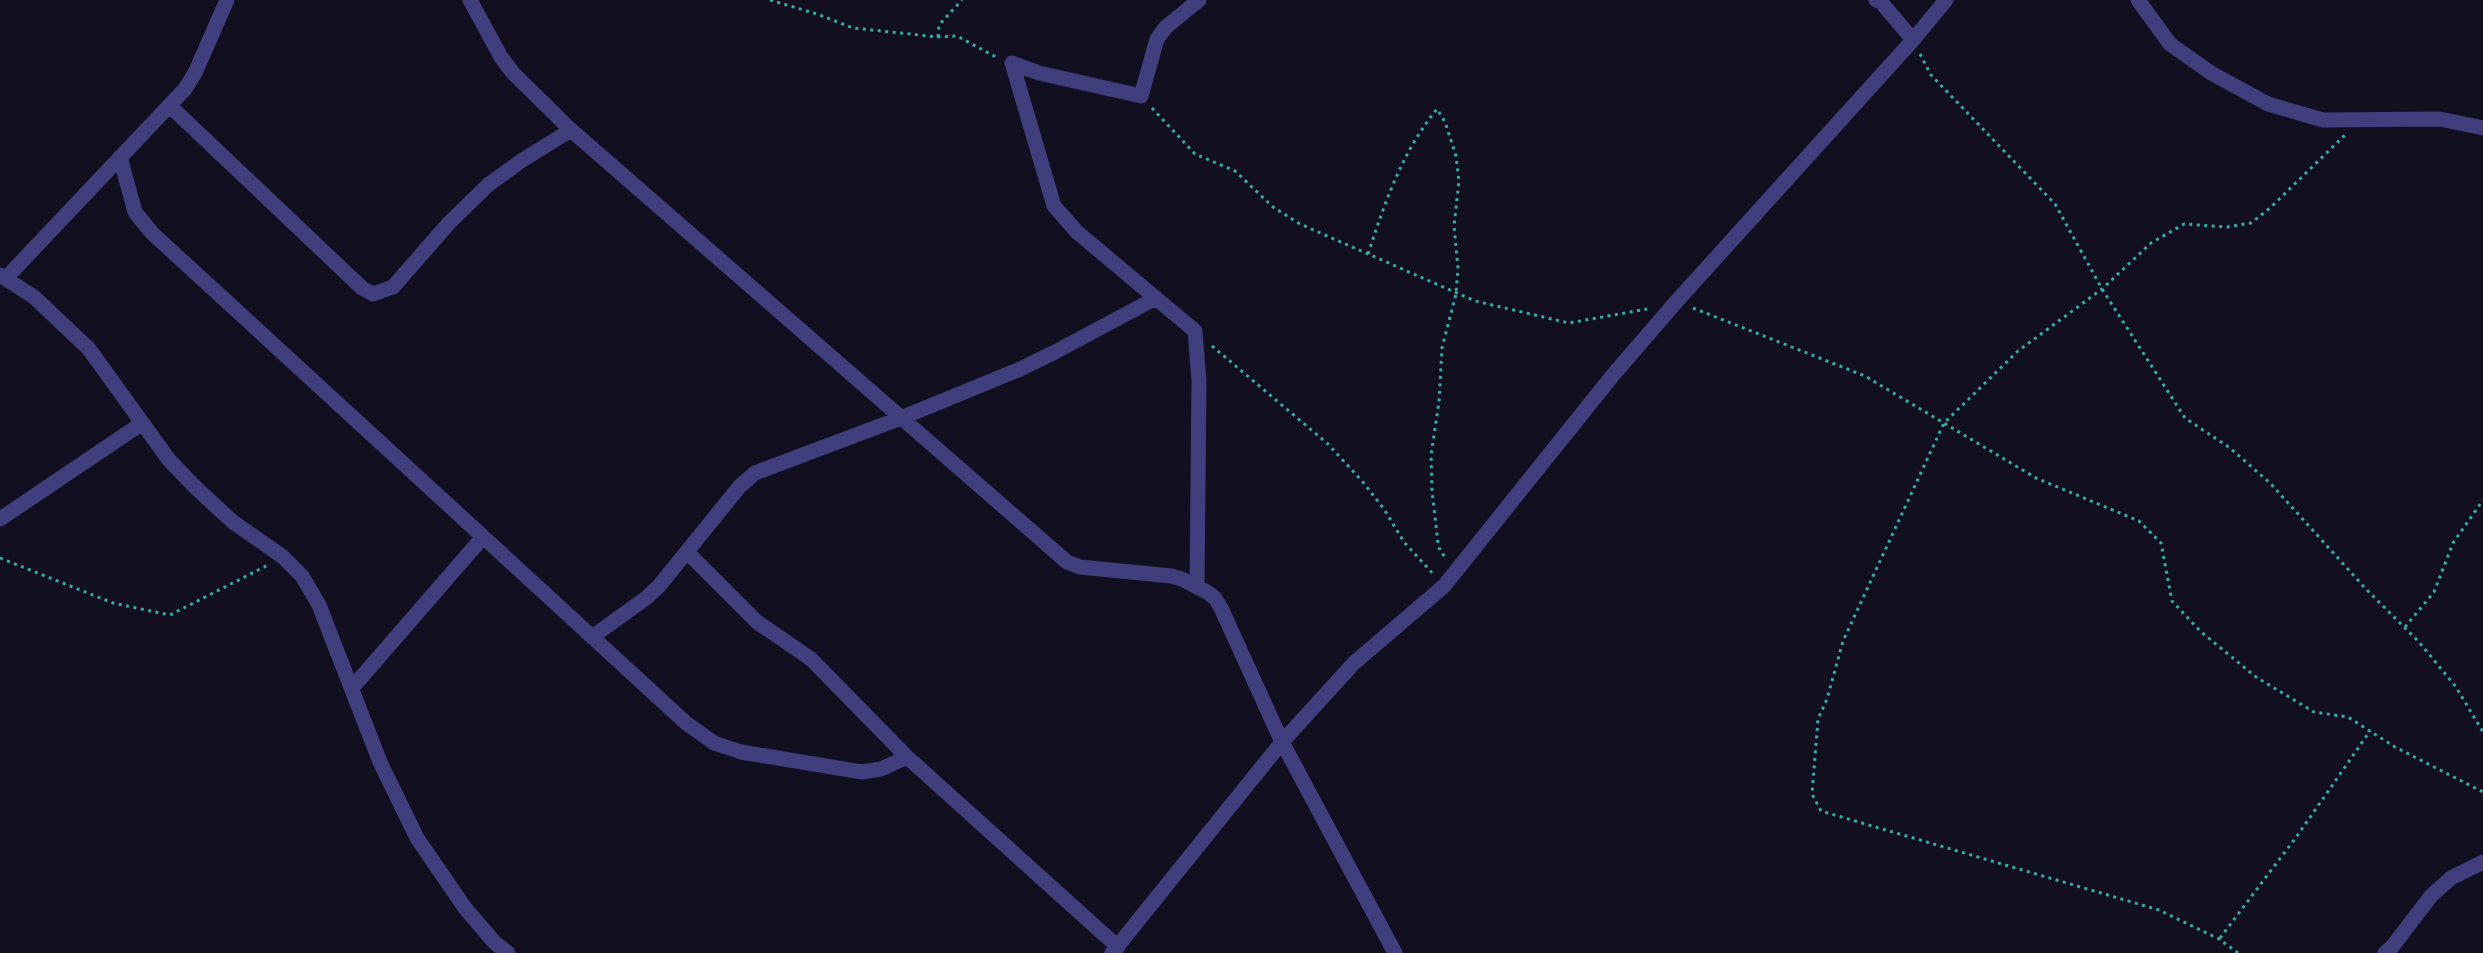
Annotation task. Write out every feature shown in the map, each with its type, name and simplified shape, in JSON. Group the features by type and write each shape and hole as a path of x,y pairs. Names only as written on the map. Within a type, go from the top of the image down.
{"street":[{"path":"227,0 195,74 185,89 3,277 34,297 89,349 169,460 233,522 283,557 302,576 319,605 380,762 417,838 465,908 495,943 508,953"},
{"path":"470,0 501,57 571,130 1067,562 1089,568 1171,576 1215,598 1282,742 1395,953"},
{"path":"1012,63 1077,83 1142,96 1157,39 1166,27 1199,0"},
{"path":"687,552 757,622 811,659 907,757 1115,950 1282,742 1354,663 1444,586 1613,375 1913,40 1946,0"},
{"path":"2138,0 2170,44 2211,73 2268,104 2323,120 2440,119 2483,128"},
{"path":"1879,1 1913,40"},
{"path":"1012,63 1054,206 1077,232 1195,331 1199,381 1197,587"},
{"path":"170,106 362,288 372,294 393,287 449,223 488,185 521,160 571,130"},
{"path":"120,157 135,212 148,229 686,723 714,743 741,752 862,772 881,769 907,757"},
{"path":"592,637 646,598 687,552 740,486 755,473 901,418 1055,352 1156,298"},
{"path":"0,519 141,424"},
{"path":"352,688 483,537"},
{"path":"2385,953 2431,896 2451,878 2483,861"}],"path":[{"path":"770,0 853,28 938,37 957,36 1012,63"},
{"path":"938,37 939,25 962,0"},
{"path":"1913,40 1930,75 2055,204 2102,289 2185,418 2230,448 2270,483 2405,627 2456,687 2483,732"},
{"path":"1142,96 1195,154 1235,171 1273,207 1300,224 1475,302 1569,323 1627,314 1676,302 1865,376 2036,478 2139,521 2160,543 2172,601 2200,631 2256,677 2314,712 2348,717 2396,747 2483,792"},
{"path":"1368,254 1393,180 1418,132 1437,109 1445,122 1456,156 1459,181 1454,226 1458,268 1456,294 1442,348 1439,402 1431,455 1432,491 1440,551 1457,571"},
{"path":"2238,953 2219,939 2159,910 1821,811 1812,794 1818,719 1827,699 1843,641 1944,423 2018,351 2102,289 2151,243 2184,224 2227,227 2250,223 2270,208 2361,119"},
{"path":"1195,331 1288,412 1329,444 1384,509 1404,543 1444,586"},
{"path":"2405,627 2434,592 2452,543 2483,500"},
{"path":"0,558 113,603 170,615 283,557"},
{"path":"2219,939 2297,836 2370,731"}]}
